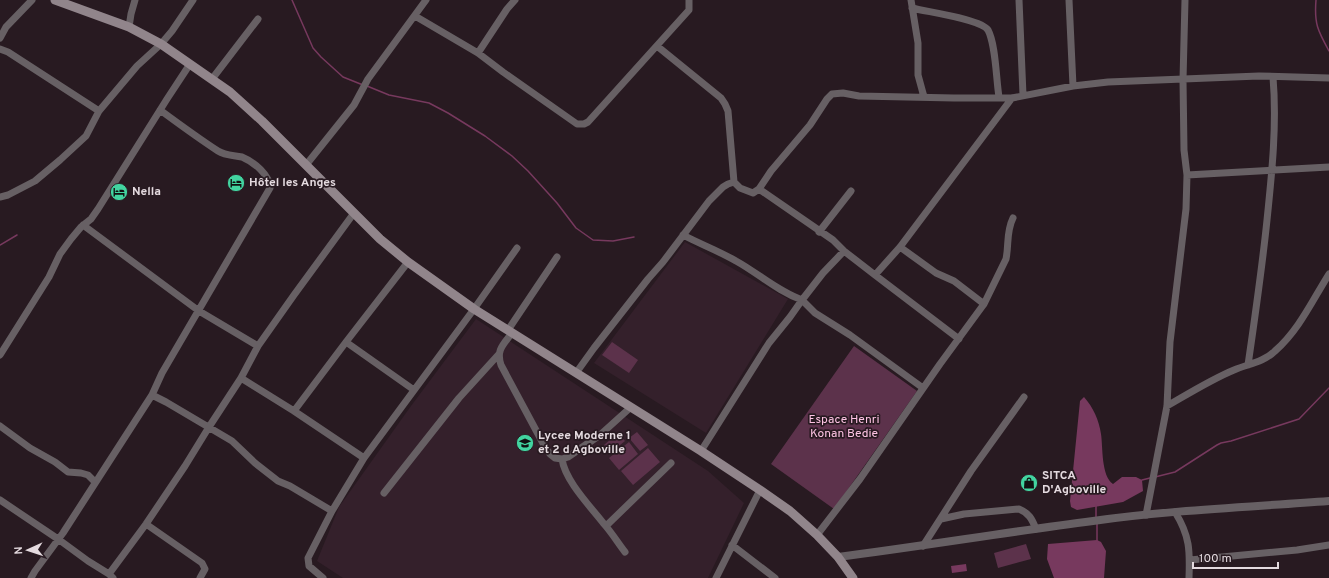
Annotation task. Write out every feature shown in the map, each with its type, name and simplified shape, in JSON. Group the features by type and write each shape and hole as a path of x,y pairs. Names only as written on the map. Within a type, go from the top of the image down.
{"main road":[{"path":"55,0 129,28 161,44 230,92 262,121 380,239 408,262 474,309 700,451 790,511 817,535 838,558 850,576"}],"street":[{"path":"0,38 6,27 32,0"},
{"path":"129,28 135,0"},
{"path":"0,197 8,195 34,180 60,160 86,136 99,111 138,66 161,44 172,31 193,0"},
{"path":"306,165 354,105 368,79 426,0"},
{"path":"478,53 507,9 515,0"},
{"path":"415,16 478,53 577,124 584,124 588,122 690,10 689,0"},
{"path":"911,0 918,43 918,75 924,97"},
{"path":"1019,0 1023,95"},
{"path":"1069,0 1073,86"},
{"path":"1146,515 1167,406 1170,342 1186,209 1184,150 1185,0"},
{"path":"912,8 979,23 987,29 992,42 998,97"},
{"path":"212,79 258,19"},
{"path":"657,46 721,98 725,104 728,111 734,182 740,188 752,193 759,189 771,171 810,125 832,94 843,93 859,96 1012,98 1073,86 1108,82 1273,76 1329,78"},
{"path":"0,49 8,52 99,111"},
{"path":"0,355 49,277 60,254 71,239 83,225 91,219 98,209 190,64"},
{"path":"1248,365 1259,296 1272,171 1273,76"},
{"path":"875,275 900,247 1012,98"},
{"path":"31,578 152,394 162,373 267,196 270,188 270,184 262,172 253,163 243,158 221,153 160,110"},
{"path":"1186,176 1329,167"},
{"path":"576,373 648,279 663,262 709,200 718,191 734,182"},
{"path":"759,189 819,232 833,240 844,251 959,339"},
{"path":"819,232 851,190"},
{"path":"0,500 111,576 185,466 241,378 258,346 354,213"},
{"path":"817,535 860,479 923,388 984,304 1006,259 1008,251 1008,233 1013,218"},
{"path":"83,225 199,311 258,346"},
{"path":"683,235 736,261 776,287 802,300 815,313 850,335 923,388"},
{"path":"900,247 936,273 954,281 984,304"},
{"path":"323,578 309,566 308,558 332,511 364,458 517,248"},
{"path":"700,451 769,343 823,273 844,251"},
{"path":"556,257 510,331 500,349 499,354 501,365 509,382 545,447 550,454 562,460"},
{"path":"294,411 408,262"},
{"path":"1167,406 1233,370 1264,359 1274,353 1301,322 1329,274"},
{"path":"346,342 414,390"},
{"path":"384,493 459,398 499,354"},
{"path":"241,378 294,411 364,458"},
{"path":"152,394 232,441 255,464 278,481 290,486 332,511"},
{"path":"923,546 971,471 1024,397"},
{"path":"562,460 600,435 631,407"},
{"path":"0,426 30,448 55,462 68,472 88,475 95,482"},
{"path":"562,460 563,467 581,496 625,552"},
{"path":"606,526 671,463"},
{"path":"716,578 760,490"},
{"path":"838,558 1094,520 1175,512 1329,501"},
{"path":"941,519 964,514 1019,509 1026,512 1032,519 1036,529"},
{"path":"1175,512 1186,530 1190,560 1188,578"},
{"path":"146,524 202,563 205,569 200,578"},
{"path":"732,545 776,578"},
{"path":"1190,560 1298,550 1329,545"}],"shaded area":[{"path":"685,242 788,299 706,433 594,363"},
{"name":"Lycee Moderne 1 et 2 d Agboville","path":"476,319 708,471 744,503 708,578 343,578 317,561 339,507 411,406"},
{"path":"1084,397 1093,409 1099,424 1104,468 1109,480 1113,484 1122,477 1136,477 1142,480 1143,491 1123,502 1077,510 1071,507 1070,501 1080,401"},
{"path":"1097,540 1101,542 1106,551 1104,578 1054,578 1047,559 1048,544"},
{"path":"966,564 967,571 952,573 951,566"}],"green space":[{"path":"612,342 638,360 629,373 602,355"},
{"name":"Espace Henri Konan Bedie","path":"854,346 917,391 834,509 771,464"},
{"path":"637,432 648,445 640,451 629,438"},
{"path":"618,433 625,441 610,453 604,445"},
{"path":"629,442 638,454 619,470 609,458"},
{"path":"648,448 660,462 633,485 621,471"},
{"path":"1026,544 1031,559 998,568 994,553"}],"waterway":[{"path":"292,0 313,48 343,77 363,85"},
{"path":"1316,0 1316,21 1322,38 1329,51"},
{"path":"367,86 389,95 429,103 485,136 512,156 528,171 557,203 576,228 593,240 613,241 634,237"},
{"path":"0,245 17,235"},
{"path":"1155,477 1175,472 1221,443 1299,419 1329,388"},
{"path":"1142,480 1150,478"},
{"path":"1096,505 1096,518"},
{"path":"1097,523 1097,542"}],"place":[{"name":"Hôtel les Anges","path":"236,183"},
{"name":"Nella","path":"119,192"},
{"name":"Lycee Moderne 1 et 2 d Agboville","path":"525,443"},
{"name":"SITCA D'Agboville","path":"1029,483"}]}
